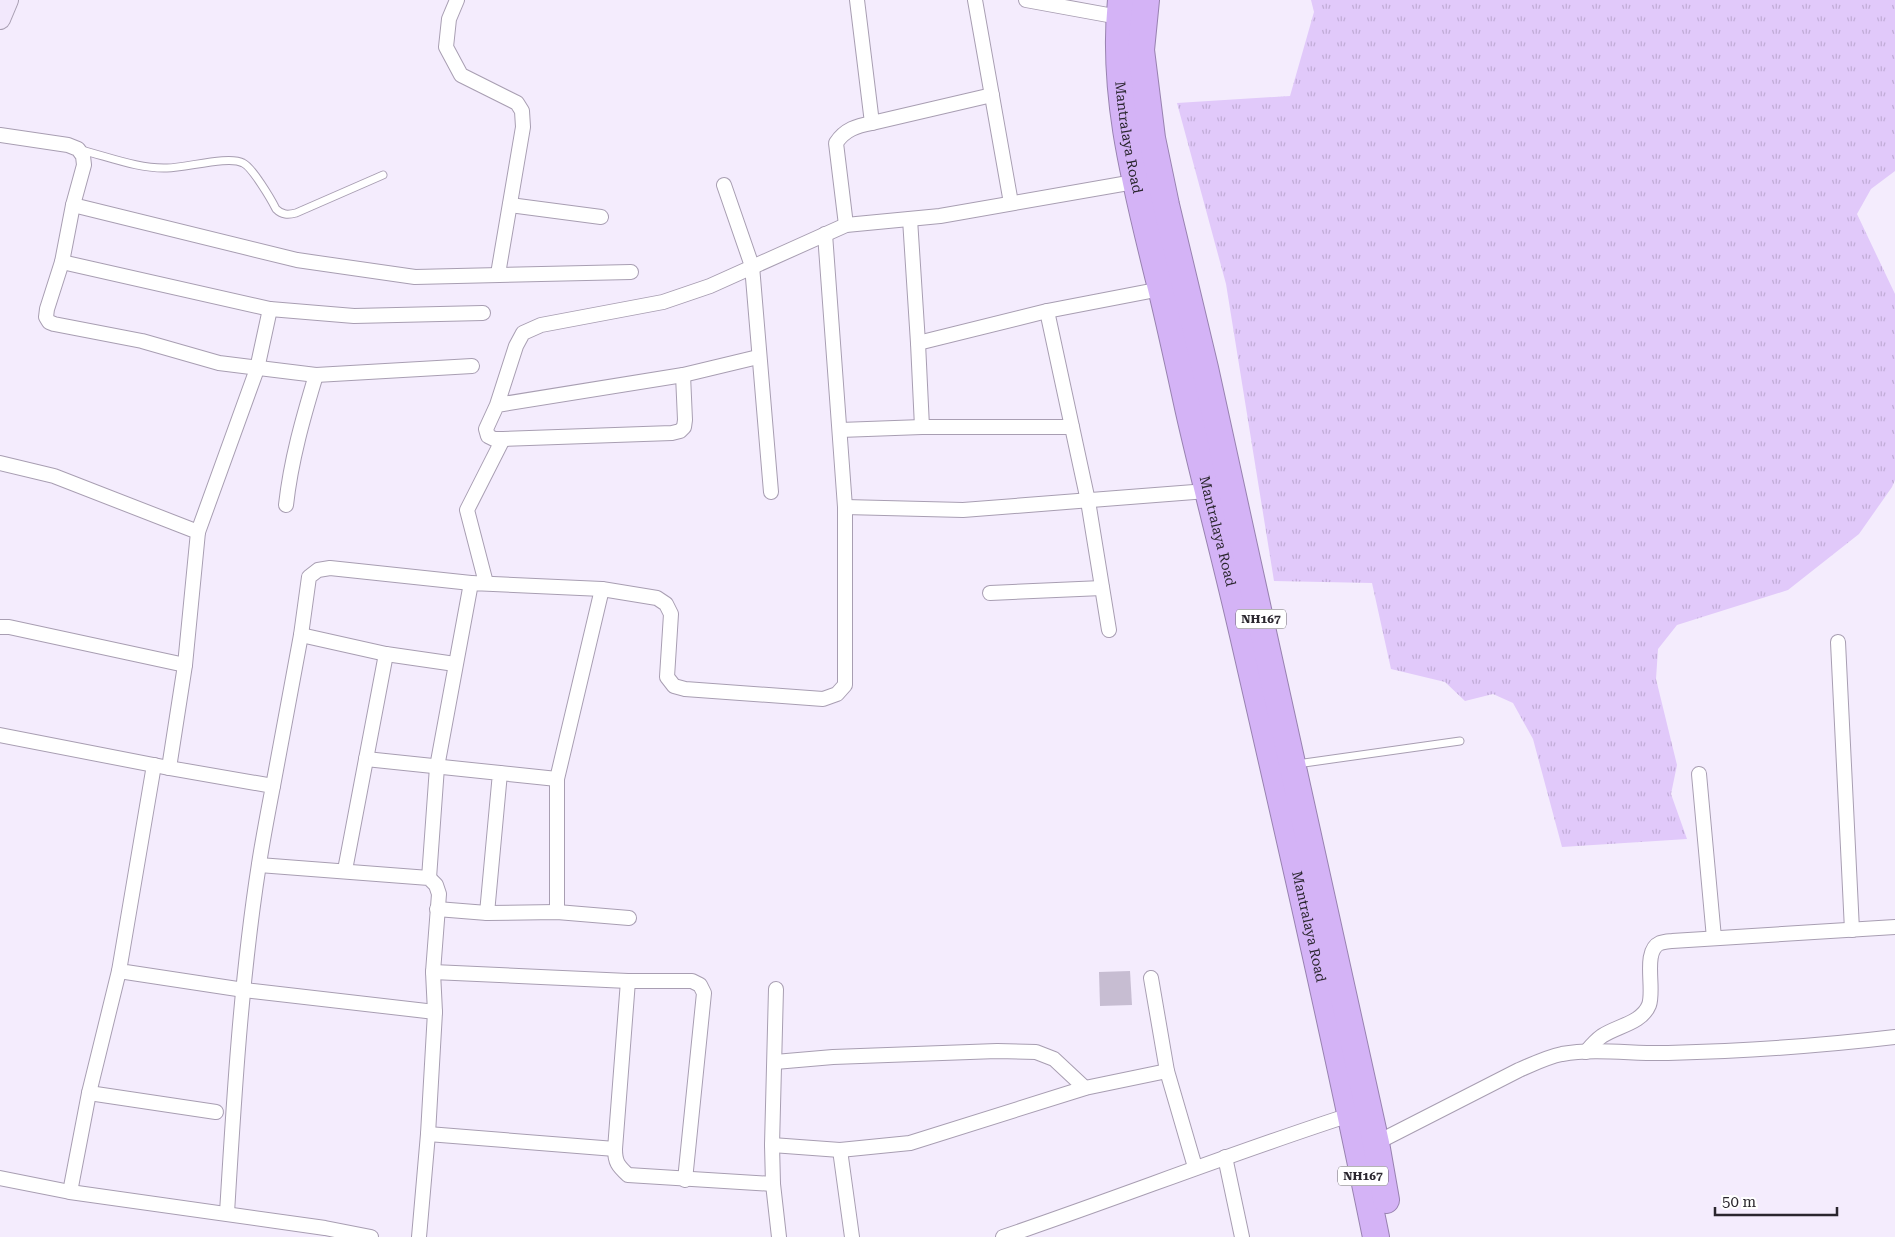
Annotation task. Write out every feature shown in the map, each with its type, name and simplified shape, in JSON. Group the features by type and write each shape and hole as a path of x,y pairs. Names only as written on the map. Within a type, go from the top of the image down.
{"highway":[{"name":"NH167","path":"1146,0 1141,50 1152,138 1293,765 1359,1111 1376,1143 1393,1237"},
{"name":"Mantralaya Road","path":"1120,8 1118,52 1134,182 1161,289 1207,491 1359,1111 1376,1237"}],"main road":[{"path":"0,19 8,0"}],"street":[{"path":"457,0 449,19 446,47 461,75 517,102 522,111 523,127 498,274"},
{"path":"857,0 872,123"},
{"path":"975,0 1011,203"},
{"path":"1026,0 1120,8"},
{"path":"846,225 836,143 842,134 854,127 992,95"},
{"path":"0,136 68,145 78,149 83,156 84,165 73,205 62,262 46,313 49,322 142,341 219,363 316,375 472,366"},
{"path":"683,375 685,420 684,427 680,431 672,433 494,439 488,436 486,430 497,405 516,346 523,333 541,325 663,302 710,286 846,225 940,216 1134,182"},
{"path":"724,185 752,266 758,357 771,492"},
{"path":"73,205 297,260 415,277 437,278 498,274 631,272"},
{"path":"510,205 600,217"},
{"path":"910,219 922,427"},
{"path":"227,1213 244,990 259,865 301,635 309,577 318,570 330,568 471,583 602,589 657,598 666,604 671,614 667,677 674,686 685,689 823,699 837,694 846,685 845,507 825,234"},
{"path":"62,262 270,309 354,316 483,313"},
{"path":"918,343 1047,311 1161,289"},
{"path":"169,768 185,665 198,532 257,368 270,309"},
{"path":"1047,311 1088,501 1108,630"},
{"path":"497,405 683,375 758,357"},
{"path":"286,505 298,432 316,375"},
{"path":"840,430 922,427 1072,427"},
{"path":"486,584 468,510 503,439"},
{"path":"0,463 54,476 198,532"},
{"path":"845,507 964,510 1207,491"},
{"path":"429,878 438,767 471,583"},
{"path":"990,593 1102,588"},
{"path":"556,912 557,780 602,589"},
{"path":"0,627 185,665"},
{"path":"301,635 386,654 455,664"},
{"path":"1838,642 1852,930"},
{"path":"345,870 386,654"},
{"path":"0,735 273,786"},
{"path":"366,759 557,780"},
{"path":"70,1192 89,1093 119,971 154,764"},
{"path":"487,913 500,773"},
{"path":"1699,774 1714,938"},
{"path":"259,865 345,870 429,878 436,885 439,894 434,972 434,1012 428,1134 419,1237"},
{"path":"438,910 487,913 556,912 629,918"},
{"path":"1586,1052 1593,1043 1604,1035 1638,1018 1645,1012 1650,1003 1650,960 1653,950 1659,944 1672,940 1895,927"},
{"path":"119,971 244,990 434,1012"},
{"path":"434,972 628,981 692,981 700,985 704,993 685,1180"},
{"path":"1151,978 1167,1070 1195,1167"},
{"path":"628,981 614,1149 615,1161 618,1167 628,1175 773,1184"},
{"path":"776,989 772,1146 773,1184 778,1237"},
{"path":"1376,1143 1540,1061 1562,1054 1586,1052 1687,1052 1833,1045 1895,1037"},
{"path":"775,1062 833,1057 998,1050 1036,1052 1054,1059 1085,1088"},
{"path":"772,1146 840,1150 910,1143 1085,1088 1167,1070"},
{"path":"89,1093 216,1112"},
{"path":"1003,1237 1090,1207 1195,1167 1359,1111"},
{"path":"428,1134 614,1149"},
{"path":"840,1150 852,1237"},
{"path":"1225,1157 1242,1237"},
{"path":"0,1178 70,1192 227,1213 371,1237"}],"lane":[{"path":"78,149 149,167 167,168 228,160 241,161 248,166 276,209 280,213 287,215 296,213 383,175"},
{"path":"1293,765 1460,740"}],"green space":[{"path":"1311,0 1895,0 1895,171 1871,189 1857,214 1895,294 1895,480 1859,534 1788,590 1677,625 1658,649 1656,679 1677,765 1671,794 1687,839 1562,847 1533,739 1513,703 1493,694 1465,701 1445,682 1391,669 1372,583 1274,581 1226,284 1177,103 1290,96 1314,12"}],"building":[{"path":"1130,971 1132,1005 1100,1006 1099,972"}]}
